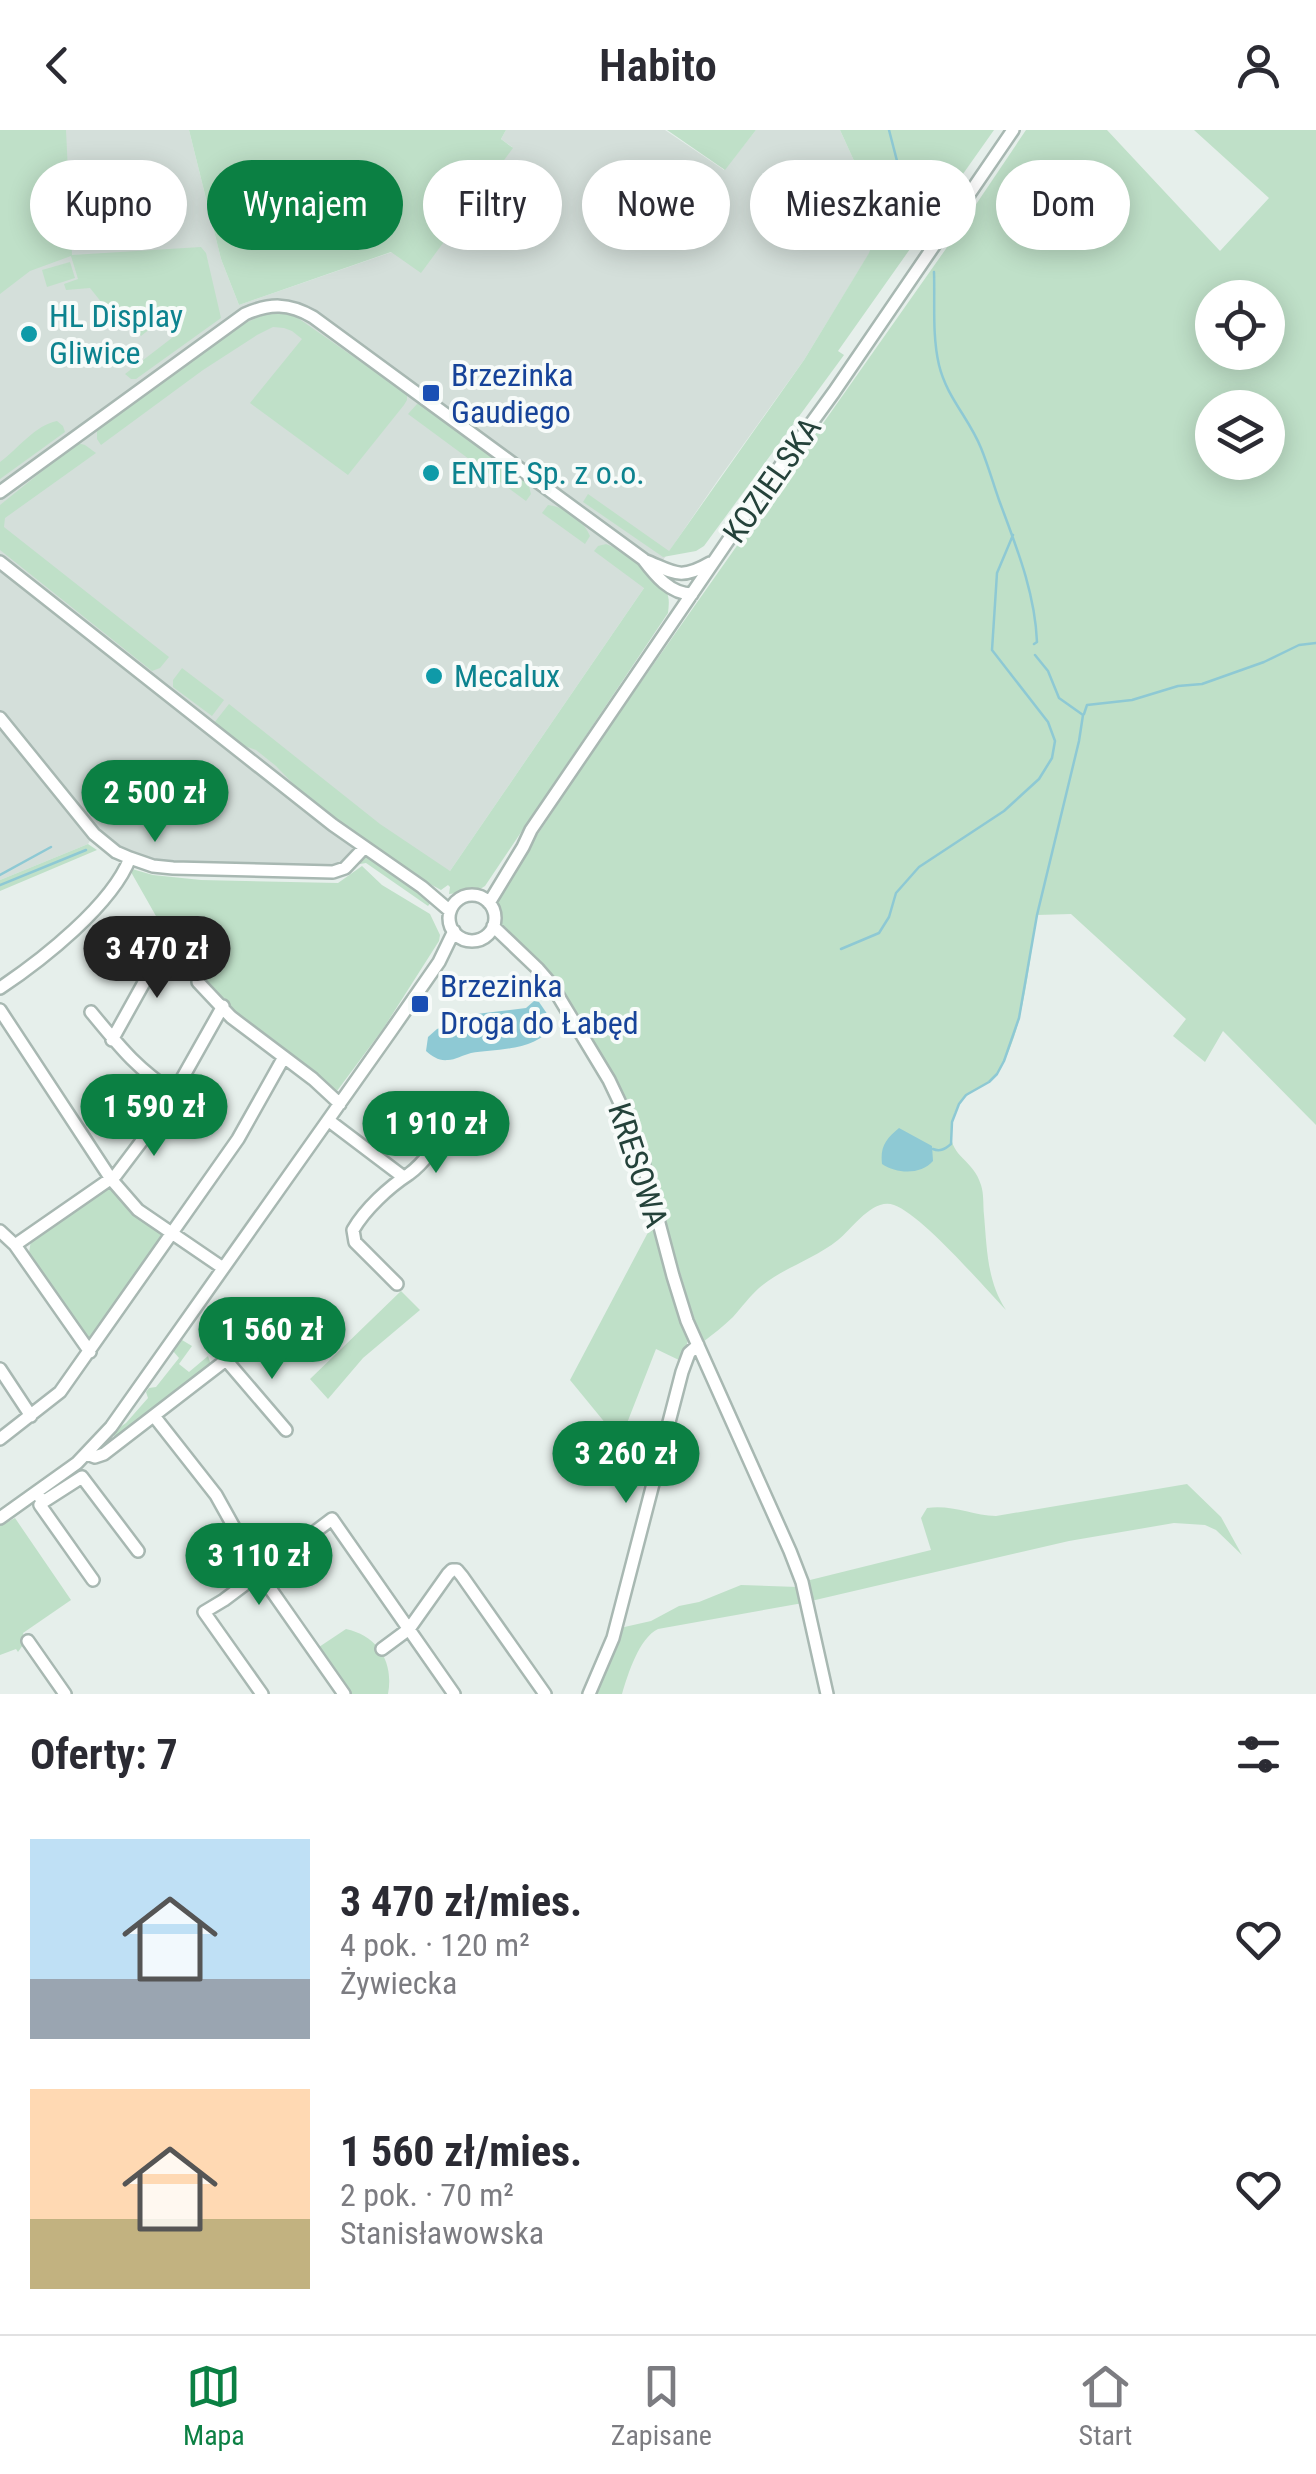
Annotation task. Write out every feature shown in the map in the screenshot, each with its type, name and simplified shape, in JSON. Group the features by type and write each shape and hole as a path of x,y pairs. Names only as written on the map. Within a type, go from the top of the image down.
{"street":[{"name":"KOZIELSKA","path":"484,900 1013,130"},
{"path":"0,492 246,314 266,306 283,305 312,317 642,560 672,580 685,583 692,594"},
{"path":"672,580 714,561"},
{"path":"0,562 364,848 454,906"},
{"path":"669,626 672,580"},
{"path":"0,718 94,834 130,858 173,868 333,872 348,866 364,848"},
{"path":"0,988 68,936 124,875 130,858"},
{"path":"466,896 484,900 494,912 489,931 475,940 458,935 450,922 454,906 466,896"},
{"name":"KRESOWA","path":"489,931 538,969 550,984 623,1108 642,1159 679,1296 802,1582 827,1694"},
{"path":"93,1580 40,1505 40,1498 111,1427 458,935"},
{"path":"112,1040 166,943"},
{"path":"198,982 231,1017 340,1104"},
{"path":"15,1245 112,1179 174,1093 223,1006"},
{"path":"0,1010 112,1179 138,1210 223,1268"},
{"path":"91,1012 144,1074 174,1093"},
{"path":"0,1439 60,1392 90,1352 238,1139 284,1057"},
{"path":"328,1120 402,1176"},
{"path":"398,1284 355,1242 353,1230 442,1139 443,1130 434,1124"},
{"path":"1,1234 15,1245 90,1352"},
{"path":"27,1262 26,1242 31,1234"},
{"path":"588,1694 613,1638 682,1372 689,1353 698,1344"},
{"path":"88,1454 104,1454 226,1360 286,1430"},
{"path":"0,1368 31,1416"},
{"path":"154,1416 216,1494 260,1574 344,1694"},
{"path":"0,1518 82,1477 138,1551"},
{"path":"262,1694 204,1612 332,1519 454,1694"},
{"path":"382,1649 410,1630 448,1574 456,1570 546,1694"},
{"path":"28,1640 66,1694"}],"shaded area":[{"path":"0,130 189,130 207,203 207,250 219,250 239,305 403,250 403,242 423,225 423,250 562,250 562,160 497,160 512,147 501,139 506,130 665,130 709,160 582,160 582,250 730,250 730,162 756,130 840,130 854,160 750,160 750,250 870,252 804,360 450,871 363,846 353,859 334,867 154,860 118,845 98,829 88,844 0,880"}],"green space":[{"path":"0,130 66,130 67,160 30,160 30,250 72,250 72,255 201,247 206,253 221,318 131,379 125,374 177,334 165,317 141,336 114,301 106,308 90,288 66,290 64,284 78,279 71,256 30,271 0,294"},
{"path":"189,130 506,130 501,139 513,148 504,160 423,160 423,250 438,250 421,273 391,252 239,305 219,250 403,250 403,160 207,160 207,203"},
{"path":"667,130 756,130 730,164 730,160 710,160"},
{"path":"840,130 994,130 973,160 854,160"},
{"path":"1026,130 1107,130 1220,251 1269,198 1194,130 1316,130 1316,1125 1223,1031 1205,1062 1173,1036 1186,1019 1071,914 1037,915 1024,995 1007,1054 993,1077 962,1101 951,1131 955,1149 981,1185 989,1264 1006,1310 920,1222 906,1211 886,1204 863,1215 828,1247 768,1281 703,1342 636,1119 558,987 499,926 496,897 603,736 945,250 976,250 976,204 996,175 996,250 1130,250 1130,160 1006,160"},
{"path":"909,250 838,351 844,355 704,546 663,557 583,502 588,494 669,551 804,360 869,253"},
{"path":"70,262 75,278 47,287 42,270"},
{"path":"268,313 295,316 407,394 404,405 348,475 250,403 302,339 284,328 273,327 257,335 101,445 97,429 245,323"},
{"path":"417,404 528,482 531,494 526,501 408,414"},
{"path":"57,421 65,432 0,479 0,462 34,432"},
{"path":"77,443 96,453 5,518 4,527 169,657 152,671 0,550 0,505"},
{"path":"548,505 578,519 590,536 585,544 542,513"},
{"path":"606,544 638,563 661,583 668,595 668,613 485,886 477,891 449,894 448,885 441,890 406,871 305,796 256,750 239,744 214,723 229,704 380,824 450,871 644,588 594,551"},
{"path":"182,668 224,700 212,716 173,687"},
{"path":"88,844 97,850 0,891 0,880"},
{"path":"367,857 433,900 428,906 366,863 354,865"},
{"path":"362,866 382,885 430,914 440,935 383,1029 334,1095 235,1017 199,980 169,939 131,872 132,869 201,880 338,883"},
{"path":"110,1186 163,1237 90,1344 32,1263 29,1253 31,1240"},
{"path":"654,1221 689,1338 681,1361 656,1349 620,1441 570,1380"},
{"path":"401,1291 420,1310 363,1358 328,1399 310,1379"},
{"path":"182,1340 192,1346 179,1364 189,1372 208,1356 208,1370 115,1438 113,1432 126,1423 148,1398 149,1388 156,1387 179,1358 173,1351"},
{"path":"1187,1484 1221,1517 1242,1555 1216,1530 1205,1525 1174,1523 1069,1541 811,1601 806,1581 931,1550 921,1518 927,1508 996,1516"},
{"path":"15,1518 71,1600 23,1633 25,1642 18,1652 16,1649 0,1655 0,1526"},
{"path":"741,1585 798,1587 803,1603 658,1629 640,1648 622,1694 592,1694 620,1628 651,1621 679,1606"},
{"path":"346,1629 367,1638 381,1652 388,1671 388,1694 349,1694 316,1649"}],"water":[{"path":"534,1001 539,1002 552,1025 537,1040 451,1060 439,1059 426,1051 428,1037 437,1029 476,1014 526,1008"},
{"path":"899,1128 932,1146 933,1161 928,1166 909,1172 882,1164 885,1143"}],"waterway":[{"path":"889,130 897,160"},
{"path":"934,272 939,365 947,388 981,448 1018,552 1033,605 1037,642 1034,644"},
{"path":"841,949 879,933 896,893 919,867 1004,811 1039,779 1052,758 1055,741 1048,722 992,650 997,573 1013,535"},
{"path":"1084,714 1087,705 1132,700 1178,686 1202,684 1299,645 1316,643"},
{"path":"933,1149 942,1150 951,1144 952,1122 959,1104 966,1095 989,1082 1004,1061 1019,1018 1037,915 1079,741 1083,715 1059,698 1048,671 1035,655"},
{"path":"0,875 51,847"},
{"path":"0,885 86,850"}],"place":[{"name":"HL Display Gliwice","path":"29,334"},
{"name":"Brzezinka Gaudiego","path":"431,393"},
{"name":"ENTE Sp. z o.o.","path":"431,473"},
{"name":"Mecalux","path":"434,676"},
{"name":"Brzezinka Droga do Łabęd","path":"420,1004"}]}
